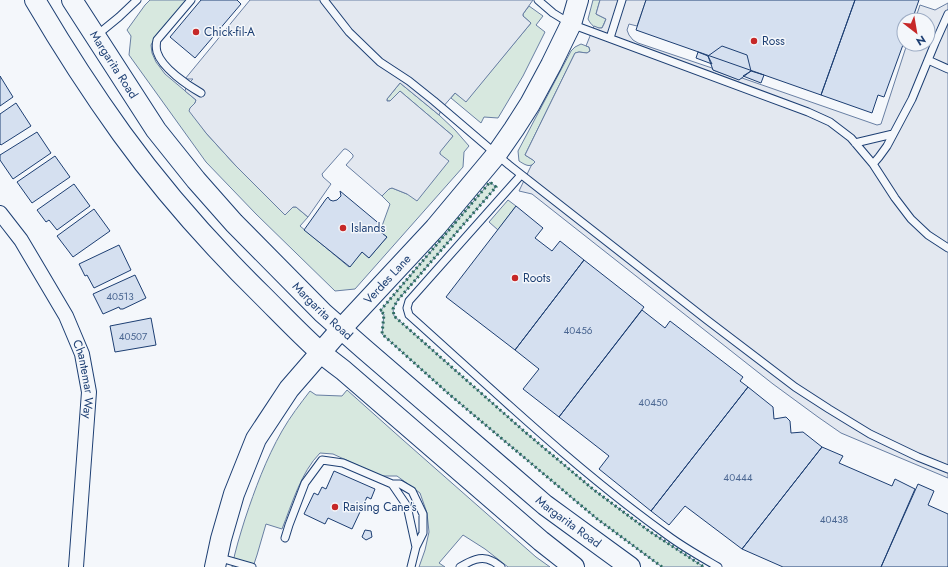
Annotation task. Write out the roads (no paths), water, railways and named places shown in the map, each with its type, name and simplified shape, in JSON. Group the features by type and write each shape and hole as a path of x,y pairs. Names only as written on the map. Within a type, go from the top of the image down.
{"main road":[{"path":"35,0 51,28 122,134 161,184 235,268 321,352 541,542 574,567"},
{"name":"Margarita Road","path":"72,0 156,130 196,180 234,223 323,313 341,329 545,506 630,567"},
{"name":"Verdes Lane","path":"216,562 234,494 256,439 289,389 341,329 435,228 496,155 530,104 571,24 578,0"}],"street":[{"name":"Chantemar Way","path":"0,213 20,240 66,316 82,354 89,392 76,567"}],"lane":[{"path":"95,37 120,17 137,0"},
{"path":"191,0 157,40 156,47 162,63 187,85 201,93"},
{"path":"324,0 349,32 380,62 409,81 521,175 795,387 870,434 918,457 948,469"},
{"path":"538,0 553,13 571,24 808,112 830,122 851,138 873,164 911,219 928,234 948,248"},
{"path":"610,38 622,0"},
{"path":"873,164 887,146 912,99 948,14"},
{"path":"928,60 948,69"},
{"path":"855,143 893,134"},
{"path":"521,175 409,301 407,308 409,315 548,439 600,483 668,536 718,567"},
{"path":"285,538 305,483 322,460 343,463 392,484 400,484 412,491 423,514 424,533 416,547 411,567"},
{"path":"392,484 407,506 416,547"},
{"path":"460,567 472,560 481,558 492,560 500,567"},
{"path":"216,562 252,567"}],"place":[{"name":"Chick-fil-A","path":"196,32"},
{"name":"Ross","path":"754,41"},
{"name":"Islands","path":"343,228"},
{"name":"Roots","path":"515,278"},
{"name":"Raising Cane's","path":"335,507"}]}
